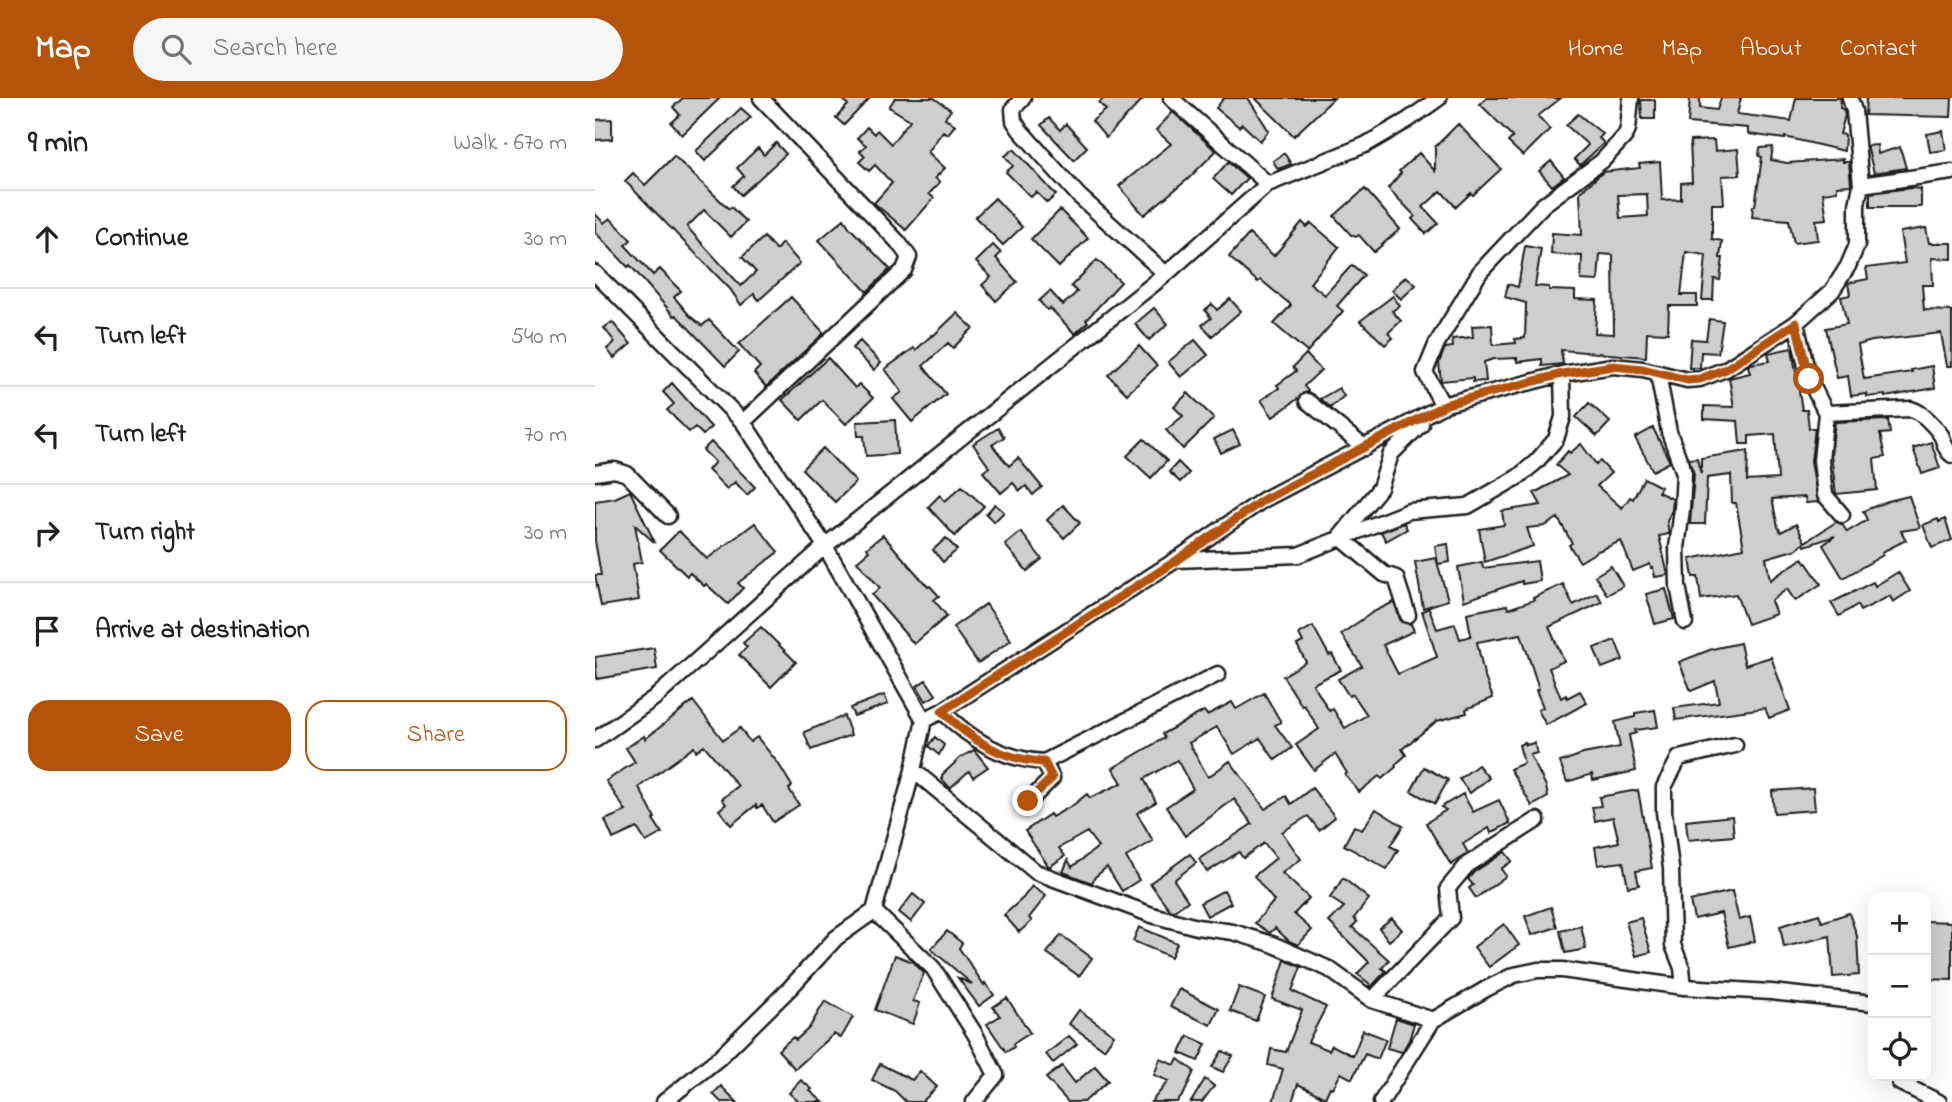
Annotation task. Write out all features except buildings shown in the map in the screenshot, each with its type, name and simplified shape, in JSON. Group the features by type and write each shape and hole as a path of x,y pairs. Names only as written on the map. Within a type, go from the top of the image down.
{"street":[{"path":"1023,98 1013,109 1014,121 1020,130 1079,196 1166,274"},
{"path":"1171,98 1268,184"},
{"path":"595,740 657,696 825,546 1166,274 1268,184 1365,145 1439,98"},
{"path":"1437,409 1425,372 1437,342 1480,272 1543,205 1602,161 1625,136 1630,98"},
{"path":"924,720 1176,561 1263,500 1437,409 1562,374 1613,366 1643,369 1687,380 1700,379 1726,369 1796,323 1832,292 1848,266 1857,244 1857,205 1861,185 1854,111 1850,98"},
{"path":"743,422 904,270 909,257 770,101"},
{"path":"1861,185 1952,172"},
{"path":"595,273 743,422 825,546 924,720 874,911 836,938 720,1057 664,1102"},
{"path":"1796,323 1809,379 1826,413 1821,460 1825,495 1842,515"},
{"path":"1176,561 1298,555 1409,511 1468,506 1518,477 1536,462 1556,439 1563,417 1562,374"},
{"path":"1658,374 1669,432 1684,473 1677,548 1678,586 1685,622"},
{"path":"1307,401 1364,448"},
{"path":"1340,537 1380,488 1391,454 1437,409"},
{"path":"1826,413 1911,409 1918,411 1940,433 1947,451 1952,455"},
{"path":"595,473 615,470 627,474 668,516"},
{"path":"1340,537 1384,574 1396,578 1408,615"},
{"path":"942,711 962,731 1000,753 1044,762 1218,674"},
{"path":"1684,987 1682,968 1673,945 1671,868 1664,812 1664,787 1679,758 1735,746"},
{"path":"1028,801 1052,778 1044,762"},
{"path":"913,769 1036,872 1152,915 1197,927 1233,932 1272,944 1329,969 1372,1000 1433,1020"},
{"path":"1372,1000 1451,918 1448,888 1468,863 1537,820"},
{"path":"874,911 933,968 980,1044 996,1075 974,1102"},
{"path":"1381,1102 1433,1020 1495,984 1514,975 1538,970 1562,970 1684,987 1868,1003"},
{"path":"1900,1081 1939,1102"}],"route":[{"path":"1028,801 1052,778 1044,762 1000,753 977,742 942,711 1176,561 1263,500 1447,404 1562,374 1613,366 1643,369 1687,380 1700,379 1726,369 1796,323 1809,379"}]}
